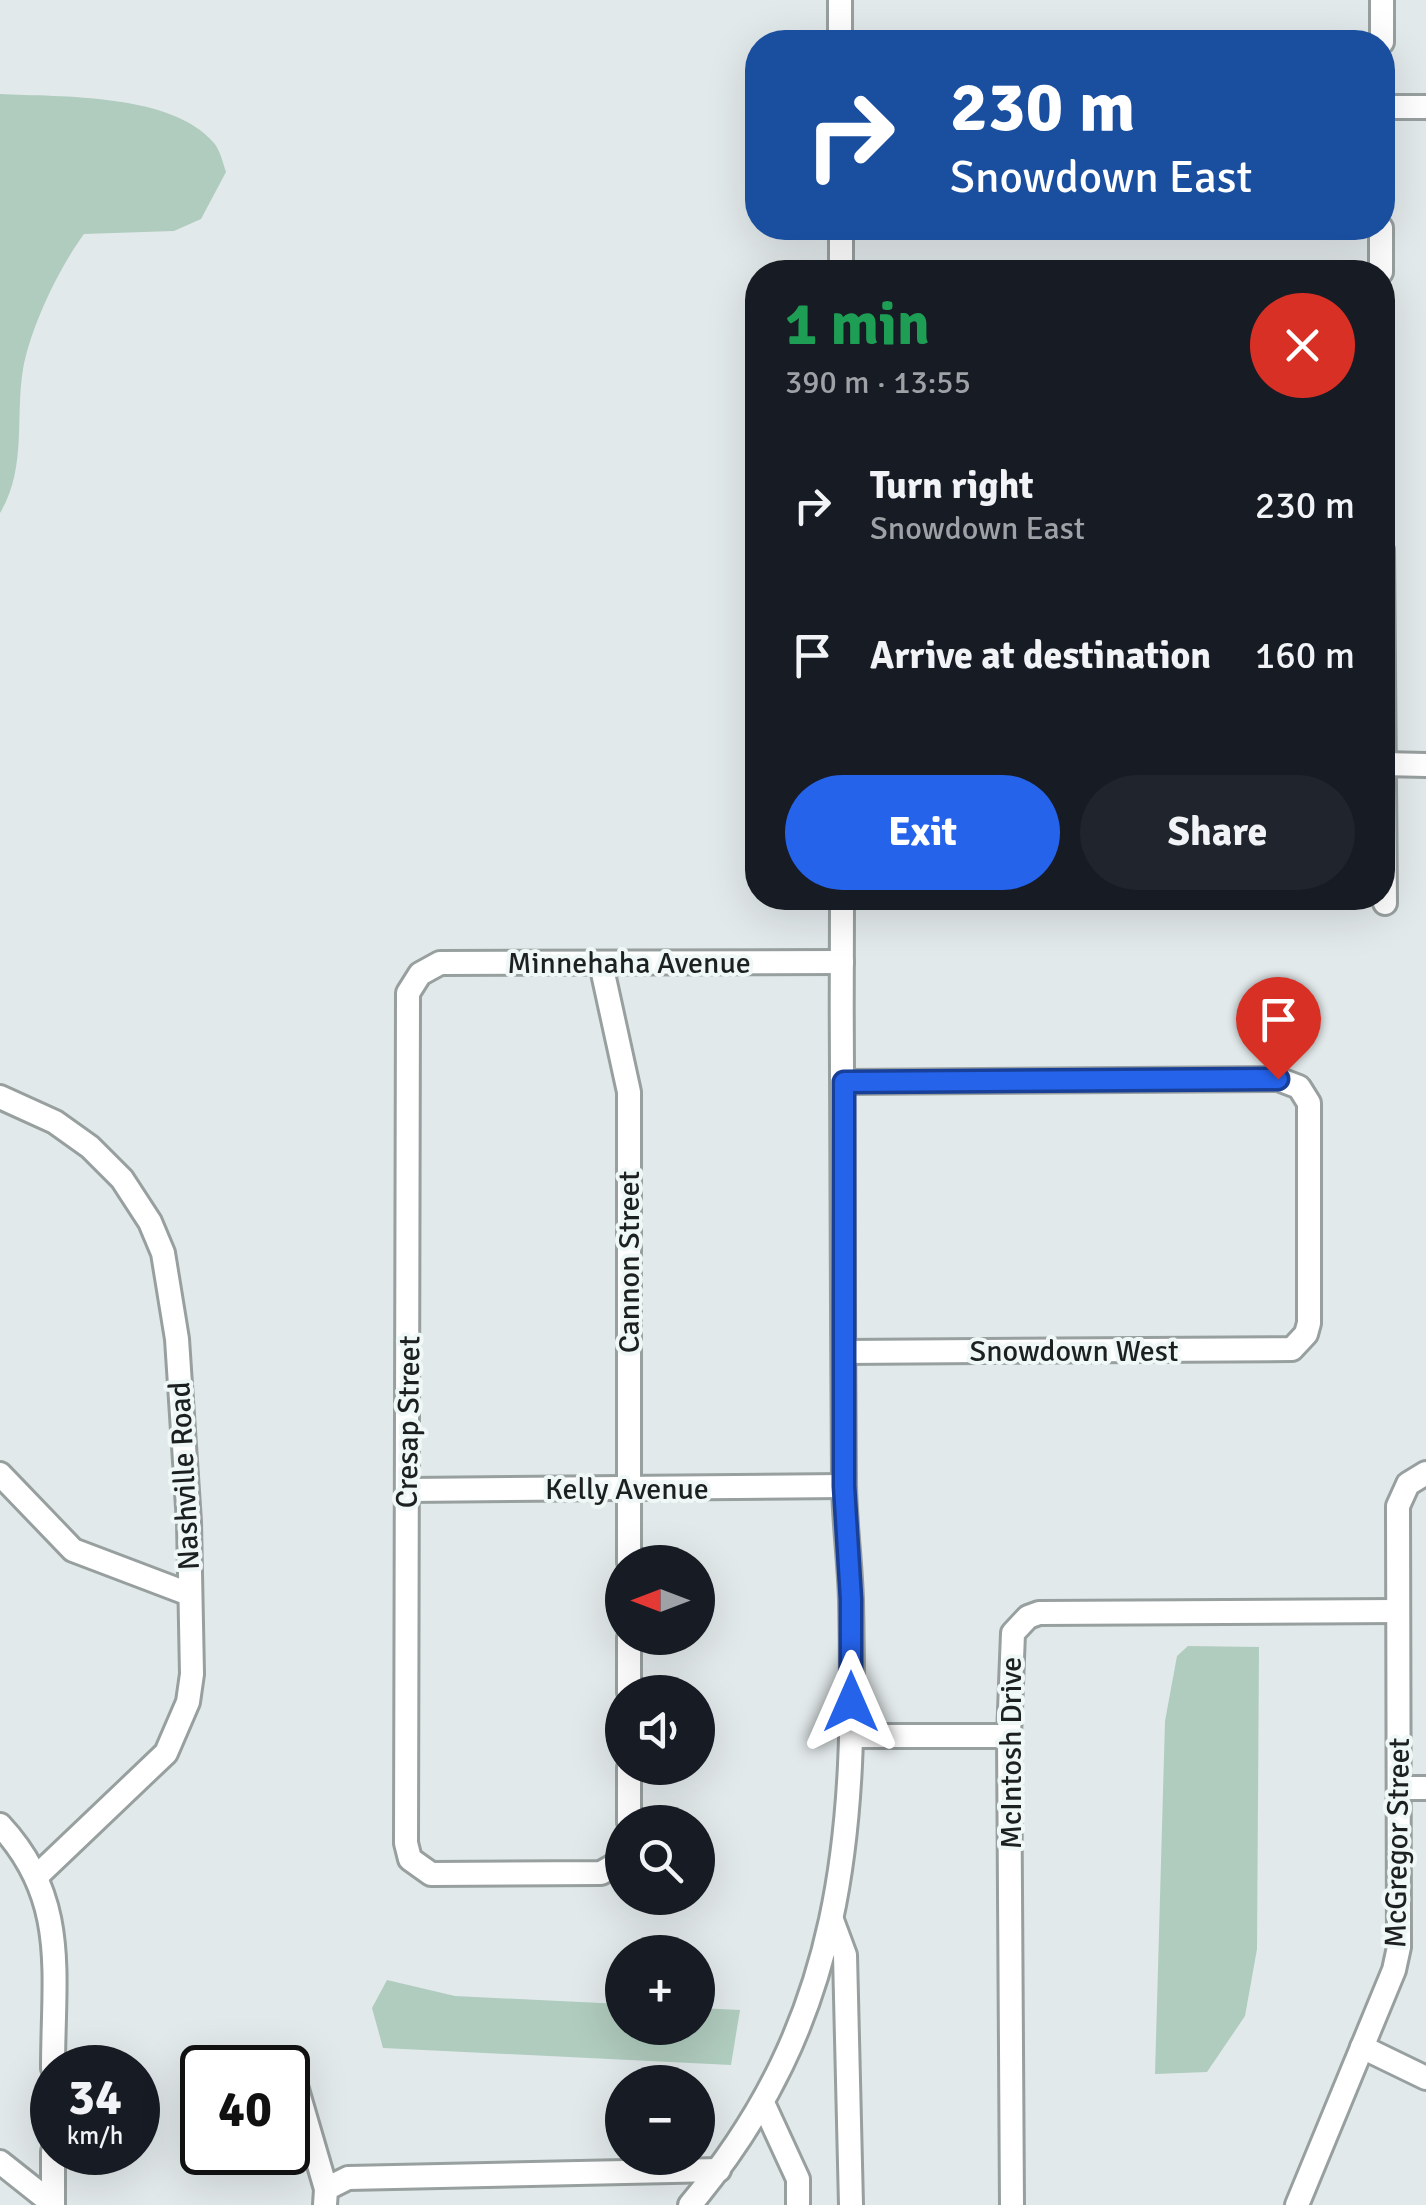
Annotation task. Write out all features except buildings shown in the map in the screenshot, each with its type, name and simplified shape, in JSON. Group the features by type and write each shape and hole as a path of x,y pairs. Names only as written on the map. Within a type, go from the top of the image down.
{"street":[{"path":"840,0 840,30"},
{"path":"1382,0 1382,30"},
{"path":"1395,107 1426,107"},
{"path":"1395,764 1426,765"},
{"path":"690,2205 764,2105 799,2029 832,1920 850,1814 851,1599 844,1486 842,910"},
{"name":"Minnehaha Avenue","path":"420,974 440,964 842,962"},
{"name":"Cannon Street","path":"601,964 629,1092 629,1545"},
{"name":"Cresap Street","path":"420,974 408,994 406,1843 410,1859 431,1874 605,1871"},
{"name":"Snowdown West","path":"844,1082 1278,1079 1299,1087 1309,1103 1309,1323 1300,1342 1282,1351 844,1352"},
{"name":"Nashville Road","path":"0,1097 55,1122 90,1146 122,1179 150,1222 164,1254 177,1339 192,1674 179,1730 166,1753 38,1875"},
{"name":"McGregor Street","path":"1296,2205 1399,1947 1398,1506 1408,1484 1426,1473"},
{"path":"0,1474 74,1550 189,1594"},
{"name":"Kelly Avenue","path":"409,1490 844,1486"},
{"name":"McIntosh Drive","path":"1012,2205 1010,1648 1020,1624 1038,1614 1398,1611"},
{"path":"851,1736 1009,1736"},
{"path":"1399,1788 1426,1788"},
{"path":"0,1825 38,1875 52,1930 53,2045"},
{"path":"832,1920 845,1954 851,2205"},
{"path":"1362,2047 1426,2078"},
{"path":"764,2105 798,2179 798,2205"},
{"path":"310,2138 326,2197 348,2178 719,2170"},
{"path":"0,2162 53,2205"},
{"path":"53,2175 53,2205"}],"green space":[{"path":"0,94 114,101 171,115 195,127 214,143 226,172 201,219 174,231 84,234 56,280 32,335 23,369 14,478 0,513"},
{"path":"1188,1646 1259,1647 1257,1949 1245,2016 1207,2072 1155,2074 1165,1721 1177,1656"},
{"path":"387,1980 455,1996 605,2003 605,2045 715,2045 715,2009 740,2010 731,2065 383,2048 372,2008"}],"route":[{"path":"851,1702 851,1599 844,1486 844,1082 1278,1079"}]}
